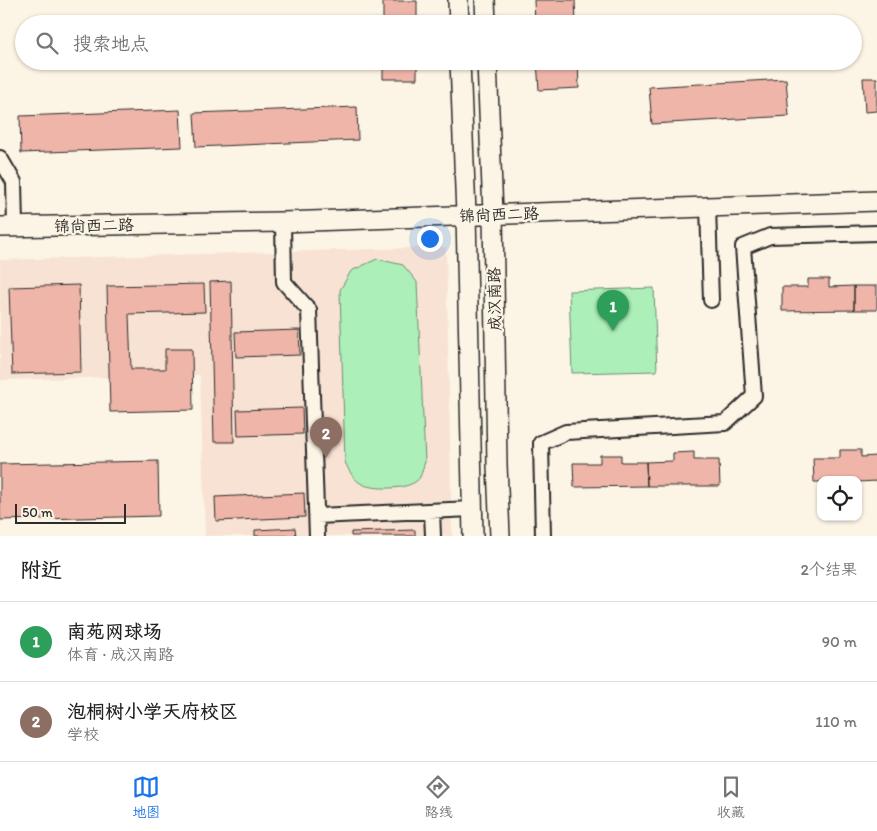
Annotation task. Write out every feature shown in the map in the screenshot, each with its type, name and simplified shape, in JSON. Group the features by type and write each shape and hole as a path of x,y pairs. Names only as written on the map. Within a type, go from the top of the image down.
{"main road":[{"path":"458,0 459,15"},
{"path":"485,0 486,15"},
{"name":"成汉南路","path":"460,70 466,214 473,536"},
{"name":"成汉南路","path":"487,70 493,214 500,536"},
{"name":"锦尚西二路","path":"7,227 283,222 466,214 877,201"}],"street":[{"path":"0,158 14,182 7,227"},
{"path":"708,207 712,300"},
{"path":"283,222 284,282 309,310 317,536"},
{"path":"543,536 542,444 566,432 724,423 754,396 743,246 770,236 877,233"},
{"path":"317,516 472,510"},
{"path":"432,511 433,536"}],"shaded area":[{"path":"446,247 452,536 205,536 200,375 0,380 0,260"}],"green space":[{"path":"377,259 403,265 417,282 425,462 420,477 416,481 403,487 394,488 370,487 360,483 352,475 345,462 340,290 351,271"},
{"path":"654,288 657,371 572,373 569,291"}],"building":[{"path":"534,0 575,0 576,15 535,15"},
{"path":"383,1 417,1 417,15 383,15"},
{"path":"383,70 417,70 417,79 383,79"},
{"path":"538,70 578,70 579,88 539,90"},
{"path":"863,78 877,78 877,111 865,112"},
{"path":"786,79 789,116 652,124 649,87"},
{"path":"357,107 358,140 196,147 194,113"},
{"path":"180,110 182,147 21,153 20,116"},
{"path":"808,279 829,279 829,287 854,286 854,310 782,311 782,287 808,287"},
{"path":"231,281 234,442 214,442 210,282"},
{"path":"204,284 205,312 129,314 131,369 165,369 165,349 192,349 193,410 110,412 107,286"},
{"path":"79,285 81,372 12,374 9,287"},
{"path":"854,286 877,286 877,310 854,310"},
{"path":"299,330 300,355 236,357 235,332"},
{"path":"302,408 303,434 238,436 237,410"},
{"path":"840,450 861,450 861,457 877,456 877,481 862,482 862,476 817,476 817,482 814,482 813,458 840,458"},
{"path":"694,452 694,460 719,460 720,486 647,486 646,462 673,461 673,453"},
{"path":"600,455 621,455 621,462 646,462 647,486 574,487 573,463 600,463"},
{"path":"158,461 159,516 0,520 0,464"},
{"path":"304,493 305,517 216,521 215,497"},
{"path":"295,528 296,536 255,536 255,530"},
{"path":"415,530 415,536 351,536 351,532"}],"place":[{"name":"南苑网球场","path":"613,331"},
{"name":"泡桐树小学天府校区","path":"326,458"}]}
